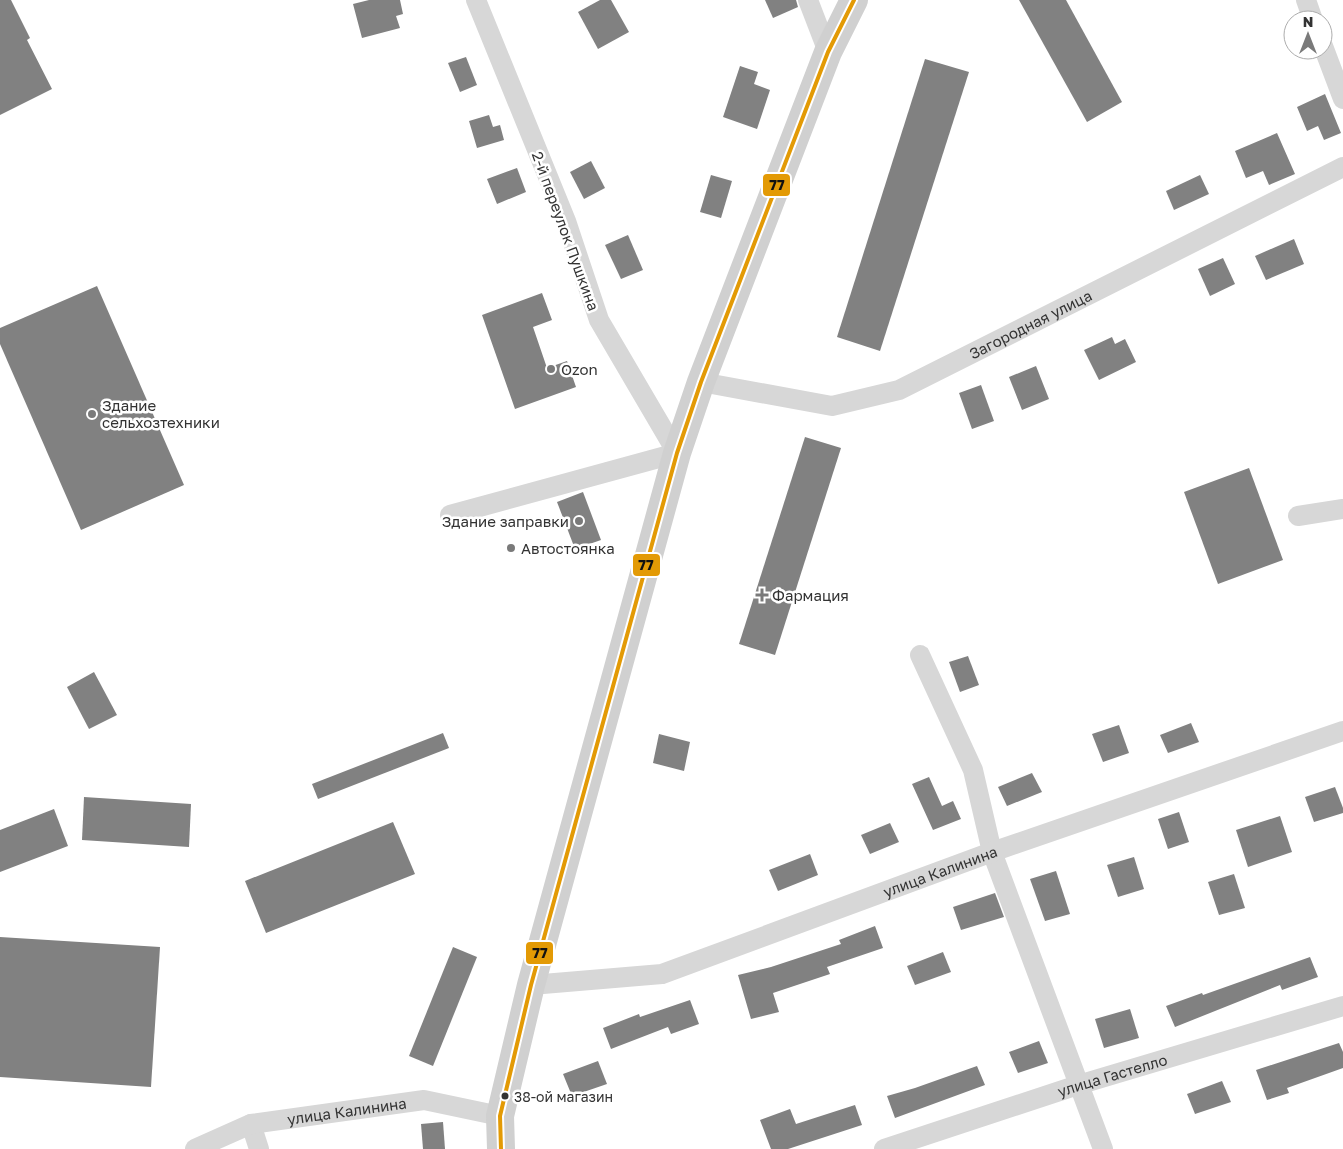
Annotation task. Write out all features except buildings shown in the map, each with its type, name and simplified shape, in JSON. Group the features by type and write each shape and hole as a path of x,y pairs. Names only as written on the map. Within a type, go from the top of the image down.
{"main road":[{"path":"502,1149 500,1116 531,985 676,453 701,382 828,52 854,0"}],"street":[{"name":"2-й переулок Пушкина","path":"476,0 566,221 598,320 676,453"},
{"path":"808,0 828,52"},
{"path":"1328,60 1343,100"},
{"name":"Загородная улица","path":"701,382 832,406 899,390 1343,167"},
{"path":"450,515 676,453"},
{"path":"1298,516 1343,509"},
{"path":"920,655 973,770 992,852 1103,1149"},
{"name":"улица Калинина","path":"531,985 662,974 992,852 1343,732"},
{"name":"улица Гастелло","path":"884,1149 1078,1085 1343,1006"},
{"name":"улица Калинина","path":"195,1149 250,1124 424,1100 500,1116"},
{"path":"250,1124 259,1149"}],"transit line":[{"name":"77","path":"501,1149 500,1116 531,985 677,453 701,382 828,52 854,0"}],"place":[{"name":"Ozon","path":"551,369"},
{"name":"Здание сельхозтехники","path":"92,414"},
{"name":"Здание заправки","path":"579,521"},
{"name":"Автостоянка","path":"511,548"},
{"name":"Фармация","path":"762,595"},
{"name":"38-ой магазин","path":"505,1096"}]}
